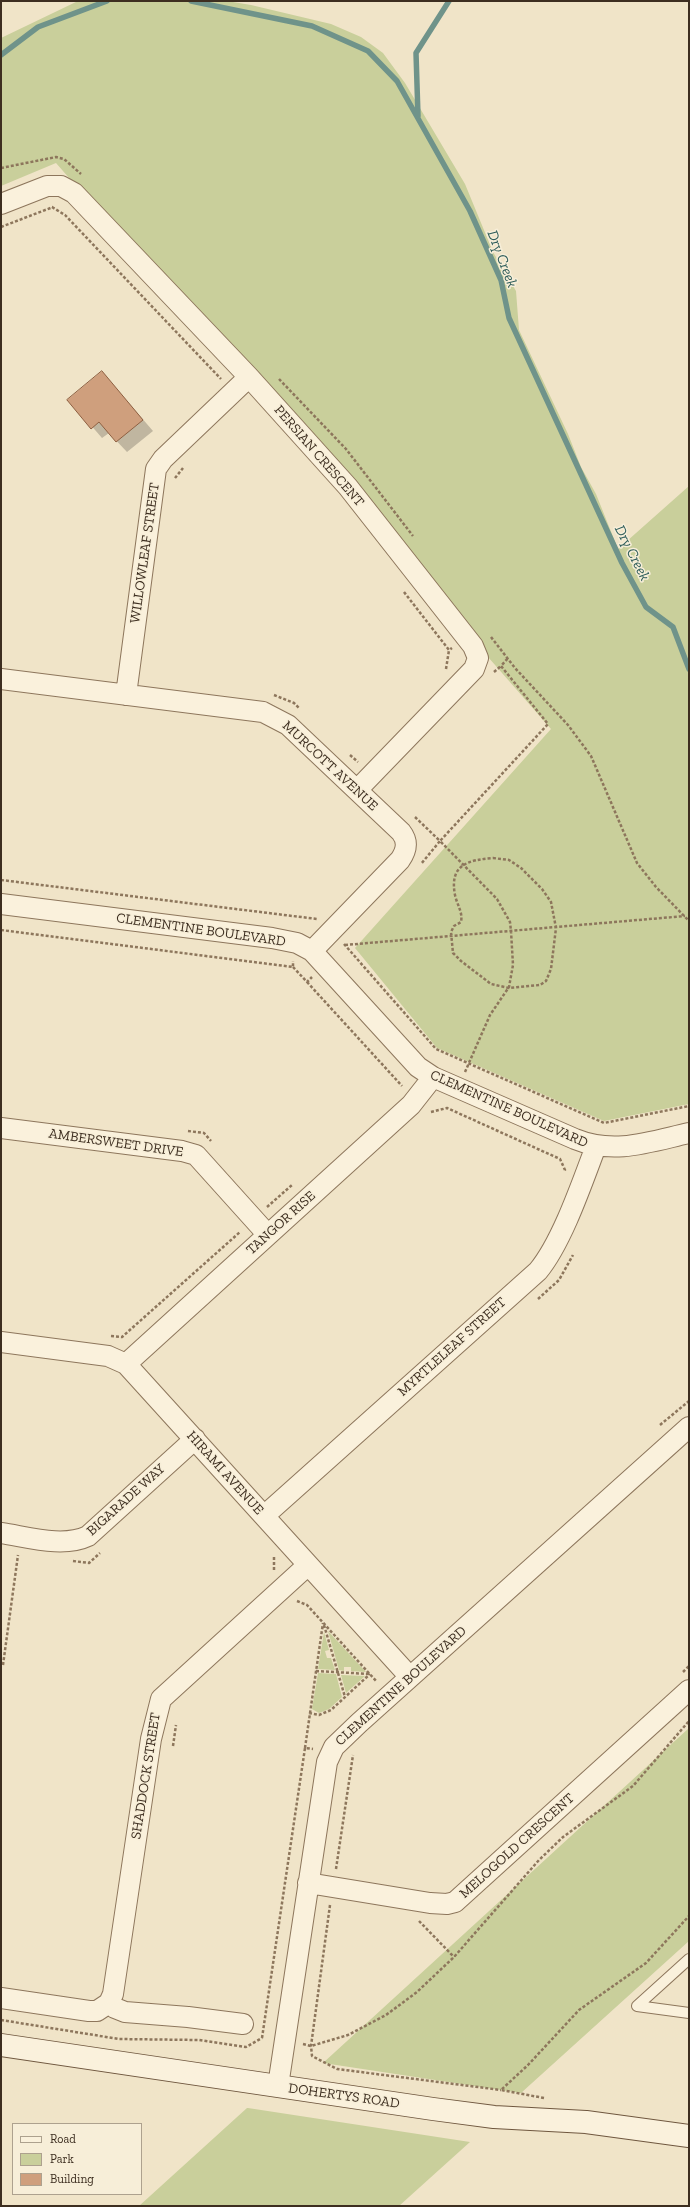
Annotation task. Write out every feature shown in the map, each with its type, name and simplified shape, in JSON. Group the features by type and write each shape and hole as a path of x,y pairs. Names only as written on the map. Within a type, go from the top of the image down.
{"street":[{"name":"PERSIAN CRESCENT","path":"1,204 47,186 62,186 74,193 250,377 348,487 477,652 478,658 474,669 357,790"},
{"name":"WILLOWLEAF STREET","path":"126,696 156,469 163,459 250,377"},
{"name":"MURCOTT AVENUE","path":"1,678 126,696 263,712 288,725 405,838 405,853 400,860 318,958"},
{"name":"CLEMENTINE BOULEVARD","path":"1,904 293,942 318,958 418,1067 433,1077 575,1139 596,1146 624,1146 689,1133"},
{"name":"TANGOR RISE","path":"126,1364 415,1100 433,1077"},
{"name":"AMBERSWEET DRIVE","path":"1,1128 196,1155 203,1162 247,1226 268,1235"},
{"name":"MYRTLELEAF STREET","path":"264,1516 538,1271 546,1261 555,1245 596,1146"},
{"name":"HIRAMI AVENUE","path":"1,1342 108,1356 126,1364 410,1678"},
{"name":"CLEMENTINE BOULEVARD","path":"278,2086 308,1883 330,1752 340,1740 689,1427"},
{"name":"BIGARADE WAY","path":"1,1533 68,1541 79,1540 88,1536 195,1439"},
{"name":"SHADDOCK STREET","path":"109,2003 113,1994 151,1739 161,1699 308,1565"},
{"name":"MELOGOLD CRESCENT","path":"308,1883 332,1896 447,1904 455,1902 683,1683"},
{"path":"1,1998 89,2011 97,2010 109,2003 115,2008 124,2012 181,2016 243,2024"},
{"name":"DOHERTYS ROAD","path":"1,2045 464,2113 586,2122 689,2136"}],"lane":[{"path":"689,1959 637,2006 689,2013"}],"path":[{"path":"52,207 65,216 234,392"},
{"path":"264,394 278,379"},
{"path":"174,479 184,468"},
{"path":"400,587 449,650 466,636"},
{"path":"491,676 508,658"},
{"path":"400,860 416,870 440,841 548,724 501,666"},
{"path":"271,694 294,703 300,709"},
{"path":"347,752 372,775"},
{"path":"413,814 497,899 510,922 513,965 509,988 490,1015 449,1109"},
{"path":"493,858 509,860 521,868 551,902 556,928 551,969 546,981 540,985 509,988 491,984 453,953 451,936 454,926 461,922 462,917 455,895 455,884 458,871 463,864 474,860 493,858"},
{"path":"344,945 686,916"},
{"path":"293,967 293,942 297,917"},
{"path":"1,930 293,967 415,1100 430,1113 449,1109 560,1159 565,1170 563,1176 581,1184"},
{"path":"307,982 318,958 344,945 350,939"},
{"path":"181,1130 204,1133 214,1144"},
{"path":"264,1200 283,1221"},
{"path":"107,1335 122,1337 269,1206"},
{"path":"235,1226 247,1226"},
{"path":"536,1301 560,1280 575,1250"},
{"path":"273,1554 274,1574 285,1585 297,1601 307,1605 389,1696"},
{"path":"3,1665 18,1555"},
{"path":"292,1606 297,1601"},
{"path":"262,2038 323,1623"},
{"path":"323,1623 345,1697"},
{"path":"683,1683 689,1666"},
{"path":"316,1671 370,1674"},
{"path":"309,1713 326,1713 370,1674"},
{"path":"173,1746 177,1718"},
{"path":"1,2020 118,2039 199,2040 246,2047 262,2038 311,2046 348,2035 386,2015 417,1992 454,1957 539,1860 563,1837 633,1786 689,1721"},
{"path":"305,1748 353,1755 311,2046 312,2056 336,2070 501,2090 548,2099"},
{"path":"336,1867 344,1869"},
{"path":"332,1896 338,1906"},
{"path":"501,2090 528,2065 579,2010 646,1963 689,1916"},
{"path":"412,1920 420,1921 454,1957"}],"green space":[{"path":"78,1 227,1 251,5 331,24 361,37 383,53 405,83 465,184 493,252 516,291 519,330 568,434 581,467 596,494 618,549 689,486 689,1104 604,1121 437,1048 355,948 551,729 56,163 1,186 1,38"},
{"path":"328,1631 366,1672 351,1671 351,1667 344,1667 344,1671 339,1670"},
{"path":"324,1632 329,1650 325,1651 327,1658 331,1658 335,1670 318,1669"},
{"path":"318,1673 336,1674 342,1697 329,1709 319,1713 312,1709"},
{"path":"341,1675 365,1676 346,1693"},
{"path":"689,1728 689,1941 521,2093 323,2063"},
{"path":"247,2108 470,2142 399,2206 139,2206"}],"building":[{"path":"102,371 143,420 116,442 99,422 91,429 67,400"}],"waterway":[{"name":"Dry Creek","path":"1,55 38,27 107,1"},
{"name":"Dry Creek","path":"191,1 312,26 368,51 397,81 470,211 501,280 509,318 622,563 646,607 673,627 689,669"},
{"path":"418,116 416,53 449,1"}]}
